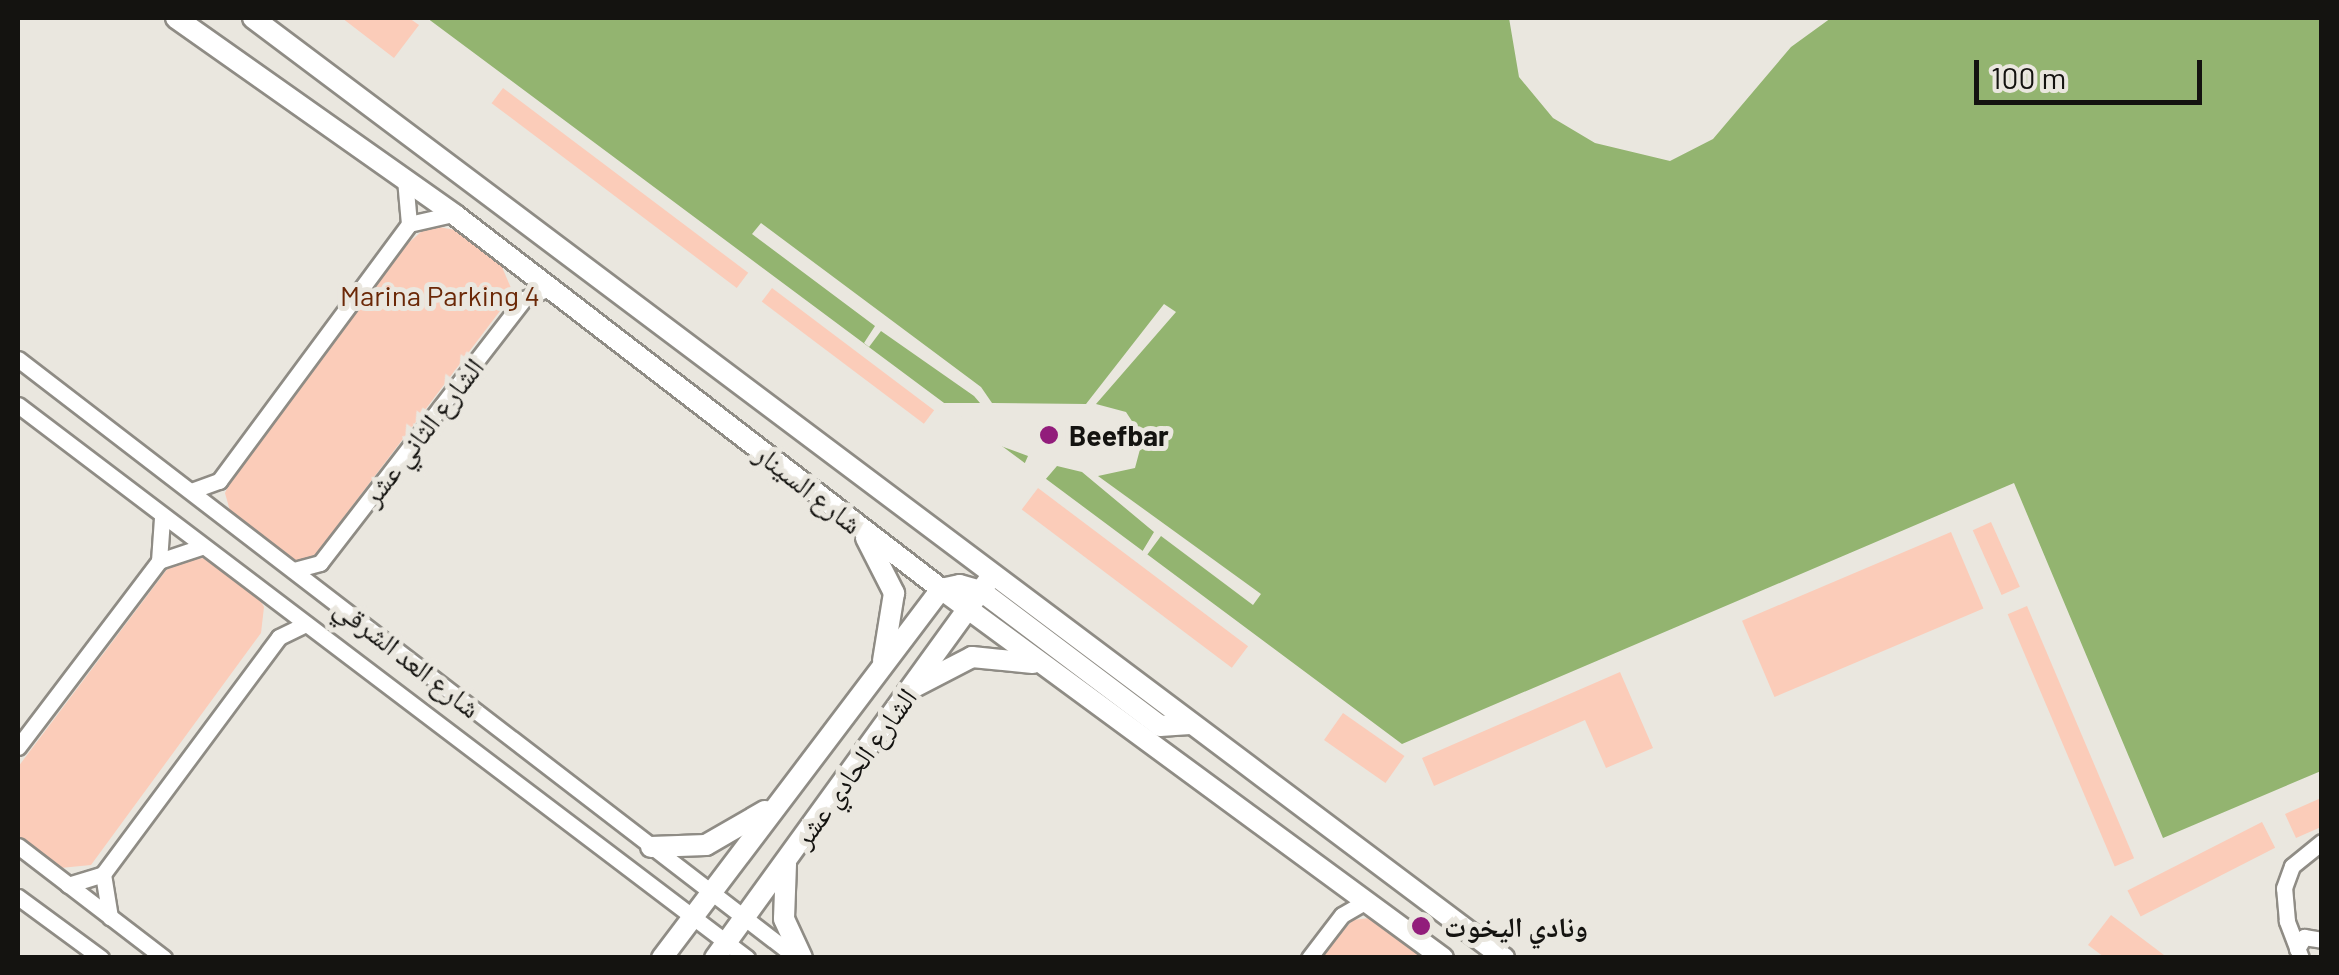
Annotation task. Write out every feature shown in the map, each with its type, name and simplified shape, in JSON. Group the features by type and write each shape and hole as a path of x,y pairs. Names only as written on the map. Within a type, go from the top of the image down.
{"street":[{"name":"شارع السينار","path":"176,18 454,214 967,609 1442,958"},
{"name":"شارع السينار","path":"253,18 986,583 1160,726 1190,724 1504,958"},
{"path":"405,179 409,224"},
{"path":"190,490 219,481 409,224 454,214"},
{"path":"522,270 524,298"},
{"name":"الشارع الثاني عشر","path":"320,563 524,298 546,288"},
{"name":"شارع العد الشرقي","path":"18,358 799,958"},
{"name":"شارع العد الشرقي","path":"18,405 162,518 693,916 721,950 747,958"},
{"path":"219,481 223,515"},
{"path":"18,747 159,561 162,518"},
{"path":"860,528 894,593 882,666"},
{"path":"159,561 201,547"},
{"path":"294,570 320,563 325,593"},
{"path":"941,589 986,583"},
{"name":"الشارع الحادي عشر","path":"721,950 986,583"},
{"name":"الشارع الحادي عشر","path":"662,958 941,589"},
{"path":"277,605 278,637"},
{"path":"68,885 103,874 278,637 304,625"},
{"path":"910,690 972,656 1041,664"},
{"path":"651,846 706,845 780,802"},
{"path":"2299,954 2284,904 2292,866 2322,842"},
{"path":"18,846 164,958"},
{"path":"787,860 784,919 799,958"},
{"path":"103,874 110,917"},
{"path":"1340,885 1342,914"},
{"path":"18,896 101,958"},
{"path":"1309,958 1342,914 1363,903"},
{"path":"2299,954 2304,937 2322,940"}],"green space":[{"path":"342,18 409,18 419,25 394,58"},
{"path":"503,88 748,273 737,288 492,103"},
{"name":"Marina Parking 4","path":"429,225 460,231 499,260 511,288 506,303 315,555 298,561 282,556 232,518 225,493 236,469 405,246"},
{"path":"772,288 934,410 924,424 762,302"},
{"path":"1038,488 1248,646 1232,668 1022,510"},
{"path":"1991,522 2020,587 2002,595 1973,530"},
{"path":"1951,532 1983,608 1774,697 1742,621"},
{"path":"203,558 256,593 264,607 261,633 91,865 50,869 18,842 18,767 171,564"},
{"path":"2027,606 2134,858 2115,866 2008,614"},
{"path":"1620,672 1653,748 1606,768 1585,720 1434,786 1422,758"},
{"path":"1343,713 1404,756 1386,783 1324,740"},
{"path":"2321,798 2321,827 2296,838 2285,814"},
{"path":"2262,822 2275,848 2141,916 2127,891"},
{"path":"2111,915 2164,955 2104,957 2088,945"},
{"path":"1378,917 1429,958 1318,958 1353,920"}],"shaded area":[{"path":"427,18 1509,18 1519,77 1553,118 1595,143 1670,161 1713,139 1791,47 1831,18 2321,18 2321,771 2163,838 2014,483 1402,744"}],"pier":[{"path":"761,223 981,387 992,403 1086,404 1164,304 1176,312 1096,404 1126,412 1143,438 1135,468 1098,476 1261,594 1253,605 1161,536 1147,555 1142,552 1154,532 1082,472 1057,466 1045,480 1024,465 1028,456 998,445 943,403 980,403 974,396 881,331 869,347 864,343 875,326 752,234"}],"place":[{"name":"Beefbar","path":"1049,435"},
{"name":"ونادي اليخوت","path":"1421,926"}]}
